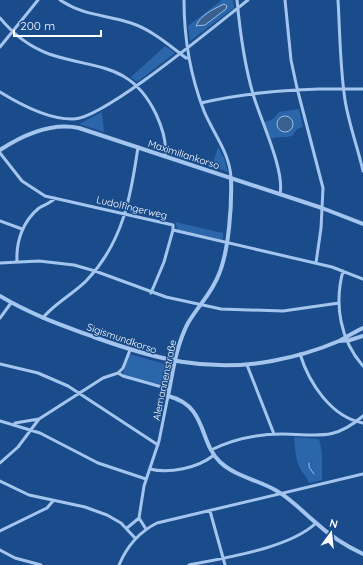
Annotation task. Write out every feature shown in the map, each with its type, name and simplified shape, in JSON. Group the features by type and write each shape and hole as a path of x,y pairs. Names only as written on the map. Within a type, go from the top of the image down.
{"street":[{"path":"0,47 38,0"},
{"path":"60,0 89,14 137,25 152,33 179,53 189,58"},
{"name":"Alemannenstraße","path":"139,518 146,479 158,445 174,362 181,339 200,305 211,291 220,274 226,243 231,178 228,158 201,102 187,47 184,0"},
{"path":"237,0 241,38 252,94 278,166 281,181 280,194"},
{"path":"0,92 40,112 67,119 76,119 104,107 136,85 248,0"},
{"path":"285,0 291,60 297,90 321,178 322,208 316,263"},
{"path":"338,0 339,52 343,89 363,172"},
{"path":"0,18 12,31 26,42 49,54 112,69 124,75 136,85 148,100 158,118 164,136 165,156"},
{"path":"201,102 252,94 297,90 363,89"},
{"path":"65,126 67,119"},
{"path":"75,127 76,119"},
{"name":"Maximiliankorso","path":"0,150 32,133 65,126 75,127 322,208 363,224"},
{"path":"43,318 79,288 95,271 112,246 126,214 138,147"},
{"name":"Ludolfingerweg","path":"0,154 25,184 38,192 54,198 173,225 173,230 316,263 363,279"},
{"path":"17,261 18,244 22,229 36,211 54,198"},
{"path":"0,221 22,229"},
{"path":"151,292 164,262 173,230"},
{"path":"0,263 17,261 62,263 95,271 151,292 221,309 261,311 302,309 339,303"},
{"path":"343,271 339,303 340,318 346,339 355,356 363,366"},
{"name":"Sigismundkorso","path":"0,296 11,303 43,318 130,350 174,362 212,366 247,365 272,361 300,354 346,339 363,336"},
{"path":"0,318 11,303"},
{"name":"Sigismundkorso","path":"346,339 363,328"},
{"path":"0,463 13,452 39,419 79,392 111,374 118,373 123,368 130,350"},
{"path":"300,354 307,373 319,392 331,405 356,422 363,423"},
{"path":"0,364 48,376 79,392 158,445"},
{"path":"247,365 274,434"},
{"path":"118,373 123,376 169,389"},
{"path":"168,396 184,403 195,414 201,423 214,455 231,470 282,494 335,538 362,553"},
{"path":"211,450 233,441 274,434 326,435 340,432 363,416"},
{"path":"14,424 39,419"},
{"path":"0,421 31,430 98,463 146,479"},
{"path":"150,469 161,470 185,468 214,455"},
{"path":"118,565 135,538 146,529 162,522 363,474"},
{"path":"0,481 22,492 102,513 118,521 127,528 135,538"},
{"path":"0,531 47,508 53,501"},
{"path":"210,511 225,565"},
{"path":"127,528 139,518 146,529"},
{"path":"189,565 223,558 279,543 300,534 316,523"},
{"path":"0,550 15,558 41,565"}],"shaded area":[{"path":"222,0 233,0 234,8 190,41 188,26"},
{"path":"224,4 227,6 226,9 205,25 196,26 204,16"},
{"path":"165,46 175,53 137,82 131,77"},
{"path":"299,109 303,127 297,129 292,136 271,139 264,122 273,119 279,112"},
{"path":"102,112 104,132 79,124"},
{"path":"285,116 292,121 293,124 288,131 285,132 278,127 277,124 282,117"},
{"path":"218,147 224,158 228,172 212,166"},
{"path":"175,222 223,233 223,240 178,230"},
{"path":"129,354 172,366 168,386 124,376 123,373"},
{"path":"294,437 319,439 322,453 322,480 309,483 298,463 295,452"}],"waterway":[{"path":"309,463 309,467 314,474"}]}
